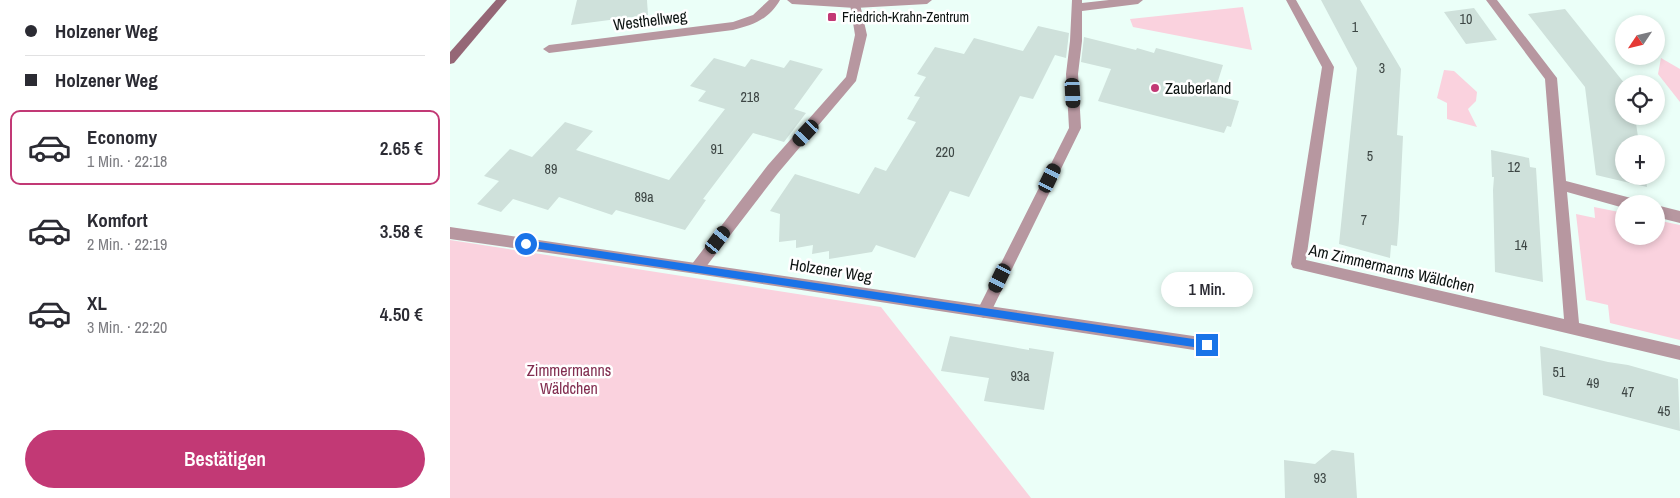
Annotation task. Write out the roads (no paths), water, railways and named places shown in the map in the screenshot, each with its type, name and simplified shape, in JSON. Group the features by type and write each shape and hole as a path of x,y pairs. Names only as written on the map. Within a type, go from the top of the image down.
{"main road":[{"path":"450,60 502,0"}],"street":[{"name":"Westhellweg","path":"549,49 733,26 754,21 767,12 775,0"},
{"path":"792,0 855,4 927,0"},
{"path":"984,311 1075,128 1072,74 1076,41 1076,4 1138,0"},
{"name":"Am Zimmermanns Wäldchen","path":"1291,0 1328,67 1298,264 1680,353"},
{"path":"1492,0 1551,78 1572,328"},
{"path":"696,268 773,169 852,78 861,35 855,4"},
{"path":"1561,185 1615,200"},
{"path":"1665,213 1680,217"},
{"name":"Holzener Weg","path":"450,233 1207,345"}],"place":[{"name":"Friedrich-Krahn-Zentrum","path":"832,17"},
{"name":"Zauberland","path":"1155,88"}],"park label":[{"name":"Zimmermanns Wäldchen","path":"569,379"}]}
